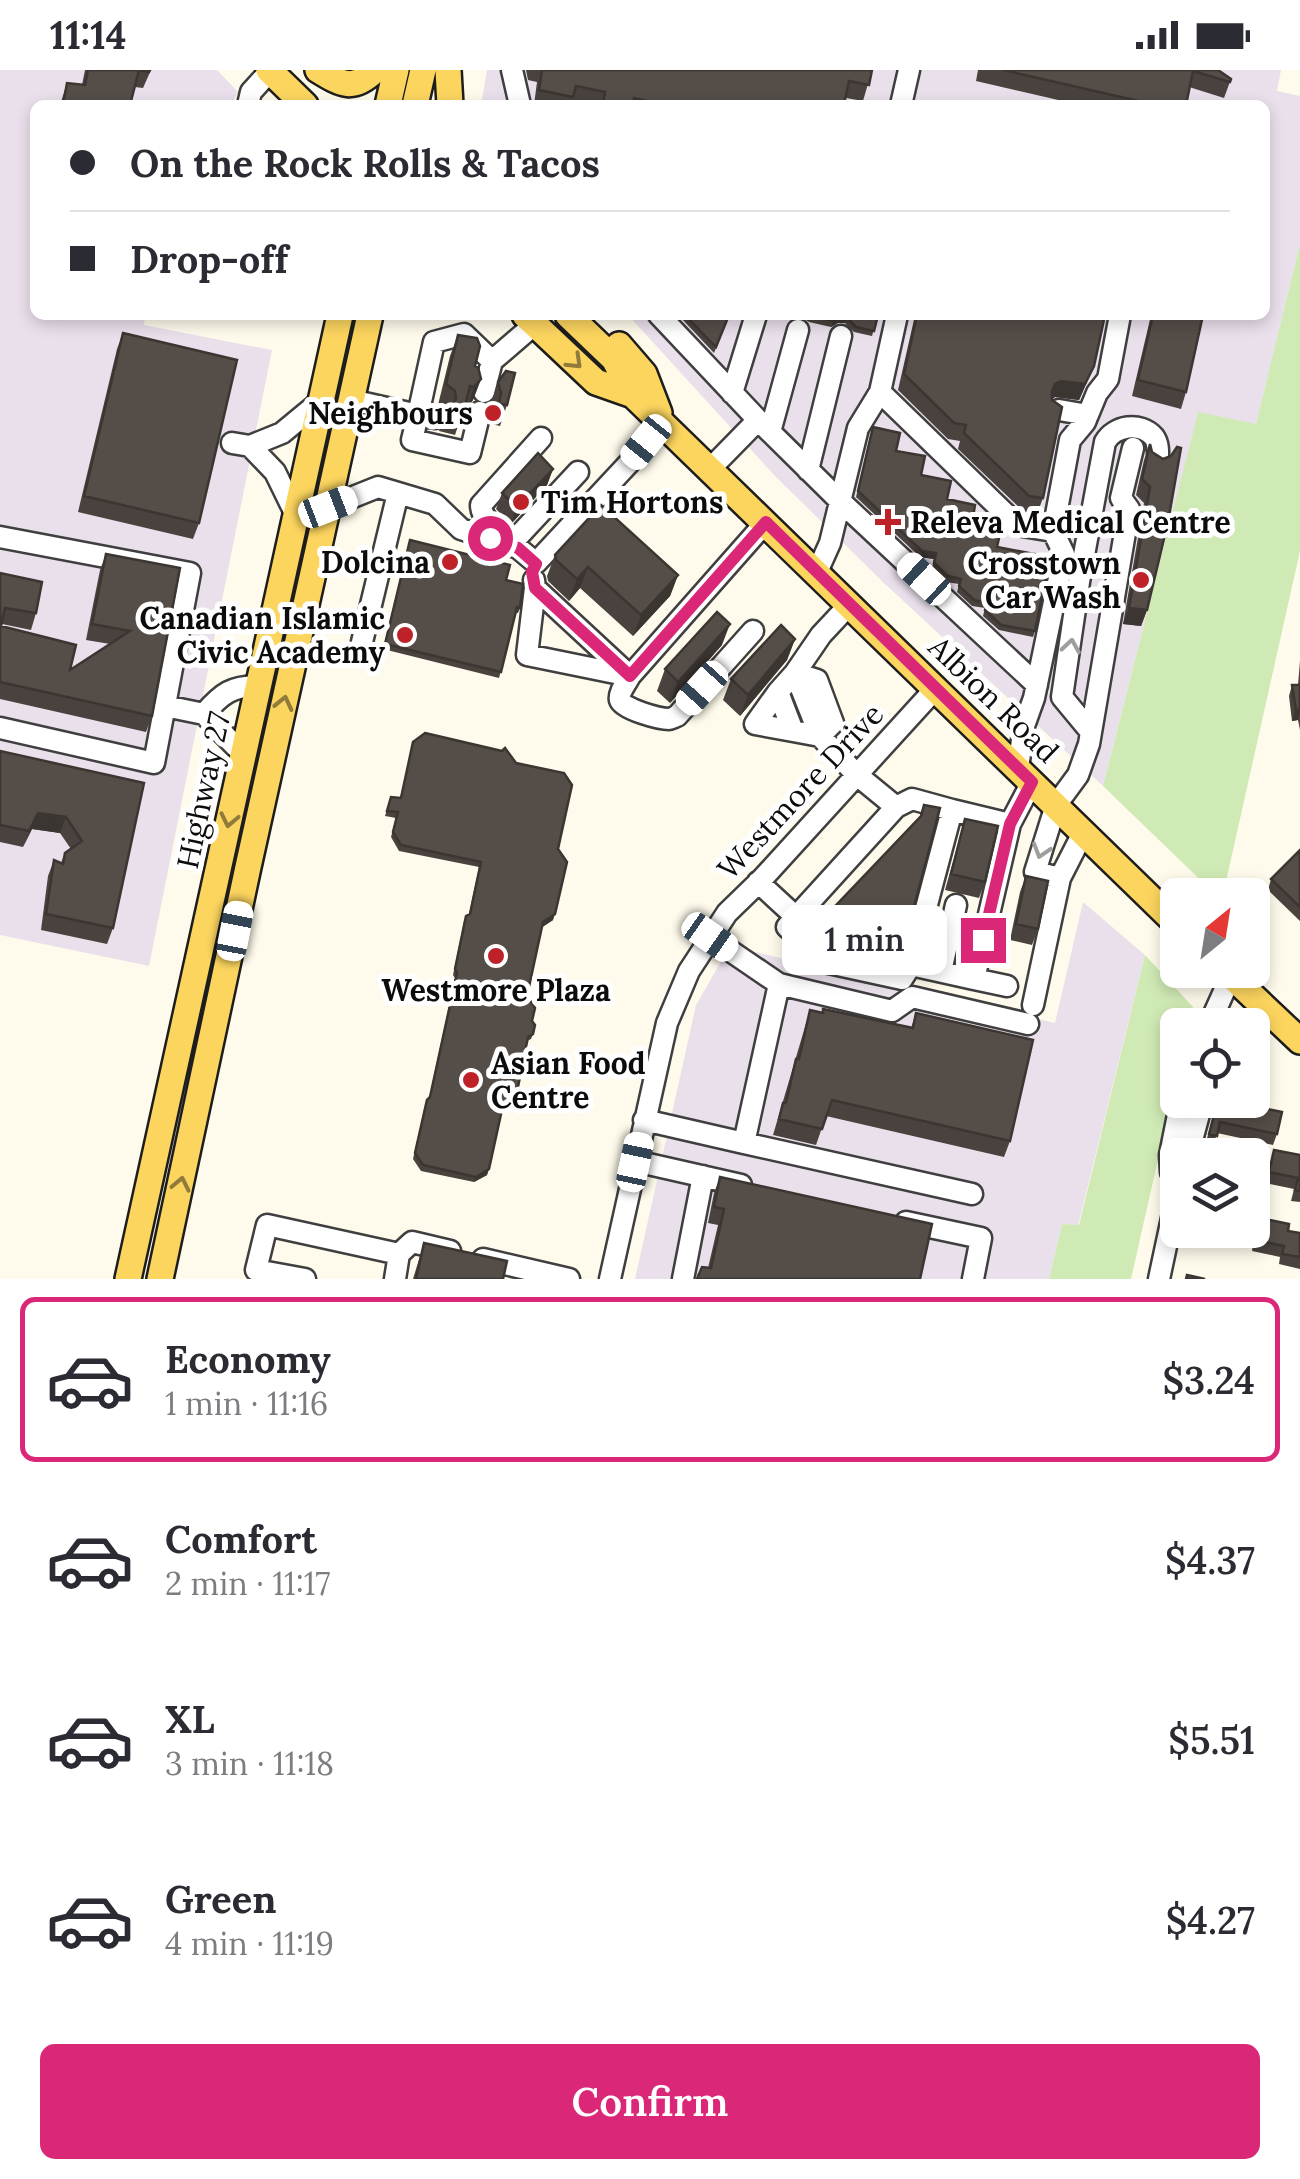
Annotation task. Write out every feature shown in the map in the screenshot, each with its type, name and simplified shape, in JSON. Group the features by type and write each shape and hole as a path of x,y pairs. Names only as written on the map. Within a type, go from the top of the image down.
{"main road":[{"path":"315,70 336,81 353,84 375,70"},
{"path":"315,70 345,100"},
{"path":"389,100 396,70"},
{"path":"417,100 423,70"},
{"path":"448,70 450,100"},
{"path":"270,71 299,100"},
{"name":"Highway 27","path":"128,1279 339,320"},
{"name":"Albion Road","path":"530,320 596,382 634,395"},
{"name":"Albion Road","path":"573,320 614,359 634,395 1160,907"},
{"path":"596,320 644,374 663,422"},
{"name":"Highway 27","path":"160,1279 371,322"},
{"path":"1244,988 1300,1042"}],"street":[{"path":"512,70 519,100"},
{"path":"902,100 909,70"},
{"path":"249,100 251,92 270,71"},
{"path":"478,395 530,320"},
{"path":"664,320 808,470 1037,685"},
{"path":"732,393 755,320"},
{"path":"817,572 830,542 858,428 889,380 895,320"},
{"path":"974,978 1025,775 1024,726 1037,685 1064,554 1053,532 1070,440 1108,380 1119,320"},
{"path":"711,468 764,426 798,330"},
{"path":"464,334 478,395 470,453 412,440 426,417 438,366 434,342 464,334"},
{"path":"808,470 840,336"},
{"path":"889,380 1017,524 1053,532"},
{"path":"296,515 275,472 241,444 282,433 322,400"},
{"path":"351,400 426,417"},
{"path":"1059,410 1088,416"},
{"path":"630,676 527,655 535,588 532,572 663,422"},
{"path":"1092,732 1062,697 1105,442 1118,429 1141,429 1156,442 1158,461"},
{"path":"536,564 480,511 481,505 541,438"},
{"path":"1060,878 1035,872 1056,806 1078,775 1092,732 1136,508 1128,508 1121,498 1133,448"},
{"path":"515,545 578,472"},
{"path":"328,507 378,487 435,504 460,529 515,545"},
{"path":"362,642 398,493"},
{"path":"753,631 672,719 629,710 622,704 622,688 630,676 766,522"},
{"path":"0,537 190,574 154,763 0,728"},
{"path":"535,588 630,676"},
{"path":"820,736 755,724 821,635 850,604"},
{"path":"795,673 820,736 896,808"},
{"path":"204,714 238,686 259,686"},
{"name":"Westmore Drive","path":"610,1279 666,1023 690,971 727,913 936,688"},
{"path":"778,692 793,731"},
{"path":"164,706 204,714 244,755"},
{"path":"952,810 911,964 902,979 824,962 787,927 896,808 912,799 1010,824"},
{"path":"710,937 779,984 892,1011 912,997 1030,1015 1060,878 1084,831"},
{"path":"758,882 796,917"},
{"path":"941,971 956,905"},
{"path":"911,964 1007,986"},
{"path":"744,1143 779,984"},
{"path":"644,1120 972,1194"},
{"path":"635,1162 752,1188"},
{"path":"683,1279 703,1176"},
{"path":"885,1217 981,1238 973,1279"},
{"path":"305,1279 256,1270 267,1225 400,1254"},
{"path":"395,1279 400,1254 412,1242 569,1279"},
{"path":"1159,1279 1166,1248"}],"shaded area":[{"path":"0,70 217,70 238,92 234,100 30,100 30,320 144,320 144,325 272,350 149,966 0,935"},
{"path":"487,70 1281,70 1277,91 1300,96 1300,244 1256,425 1198,413 1103,786 775,476 633,320 1270,320 1270,100 482,100"},
{"path":"1083,902 1145,955 1078,1226 1062,1224 1049,1279 635,1279 696,1005 730,946 1055,1023"}],"green space":[{"path":"1300,244 1300,551 1227,878 1198,878 1103,786 1198,412 1256,424"},
{"path":"1145,955 1160,971 1160,988 1175,988 1193,1007 1160,1008 1160,1118 1167,1118 1131,1279 1049,1279 1062,1224 1079,1225"}],"building":[{"path":"88,70 139,70 131,100 64,100 67,83 85,85"},
{"path":"542,70 872,70 869,85 849,81 845,100 604,100 605,92 576,86 573,97 539,90"},
{"path":"1003,70 1218,70 1231,79 1230,82 1193,71 1187,100 1134,100"},
{"path":"690,320 727,320 716,347"},
{"path":"849,320 877,320 874,331 856,327"},
{"path":"916,320 1104,320 1094,366 1085,384 1061,381 1052,391 1052,400 1062,407 1043,498 1029,496 964,433 966,425 954,423 904,374"},
{"path":"1152,320 1202,320 1186,392 1138,380"},
{"path":"123,333 237,360 199,523 84,496"},
{"path":"458,335 477,338 480,346 475,366 481,379 470,386 463,414 447,410 456,398 455,391 446,384"},
{"path":"506,371 515,373 507,405 499,403 498,382"},
{"path":"873,427 900,433 896,451 925,456 921,475 951,481 947,499 975,505 972,523 1001,529 997,547 1050,557 1035,631 1001,625 985,610 987,603 974,600 959,586 961,579 948,576 934,563 936,553 922,551 858,491"},
{"name":"Crosstown Car Wash","path":"1150,444 1152,452 1163,459 1181,448 1147,610 1129,608 1150,487 1142,479"},
{"path":"538,453 553,469 517,507 502,493"},
{"path":"601,505 678,575 641,615 588,567 577,579 556,560 555,555"},
{"path":"410,540 510,565 506,580 523,584 501,672 385,644"},
{"path":"106,554 180,568 152,716 0,682 0,573 42,582 36,613 5,608 1,626 76,645 70,670 130,631 92,624"},
{"path":"717,612 730,624 678,682 665,669"},
{"path":"781,625 795,639 748,695 731,679"},
{"path":"1292,685 1300,685 1300,710 1296,710"},
{"name":"Westmore Plaza","path":"425,733 502,751 505,748 516,763 564,773 572,785 558,849 567,862 555,914 543,922 527,996 535,1008 533,1034 528,1037 516,1097 503,1105 489,1169 476,1177 423,1165 415,1153 481,862 401,845 393,832 398,812 387,811 391,797 401,798 413,742"},
{"path":"0,751 144,783 113,928 46,914 54,860 63,864 65,853 82,841 66,817 38,813 29,831 0,825"},
{"path":"924,805 940,808 910,922 893,940 841,928 836,933 822,920 921,816"},
{"path":"965,819 998,826 985,882 951,874"},
{"path":"1300,850 1300,907 1271,879"},
{"path":"1026,876 1048,881 1038,929 1016,924"},
{"path":"823,1009 913,1028 916,1013 1033,1040 1010,1141 832,1100 822,1129 779,1119 810,1010 823,1013"},
{"path":"1270,1110 1282,1112 1277,1134 1220,1122 1217,1136 1209,1134 1213,1118 1270,1118"},
{"path":"1274,1150 1300,1155 1300,1191 1295,1190 1298,1178 1270,1172"},
{"path":"720,1177 932,1224 920,1279 697,1279 702,1267 711,1268 724,1209 714,1207"},
{"path":"1270,1220 1289,1224 1288,1231 1300,1233 1300,1257 1282,1254 1284,1246 1270,1243"},
{"path":"424,1243 507,1261 503,1279 416,1279"}],"place":[{"name":"Neighbours","path":"493,413"},
{"name":"Tim Hortons","path":"521,502"},
{"name":"Releva Medical Centre","path":"888,522"},
{"name":"Dolcina","path":"450,562"},
{"name":"Crosstown Car Wash","path":"1141,580"},
{"name":"Canadian Islamic Civic Academy","path":"405,635"},
{"name":"Westmore Plaza","path":"496,956"},
{"name":"Asian Food Centre","path":"471,1080"}],"route":[{"path":"490,538 518,548 536,564 532,572 535,588 630,676 766,522 1032,782 1010,824 983,940"}]}
